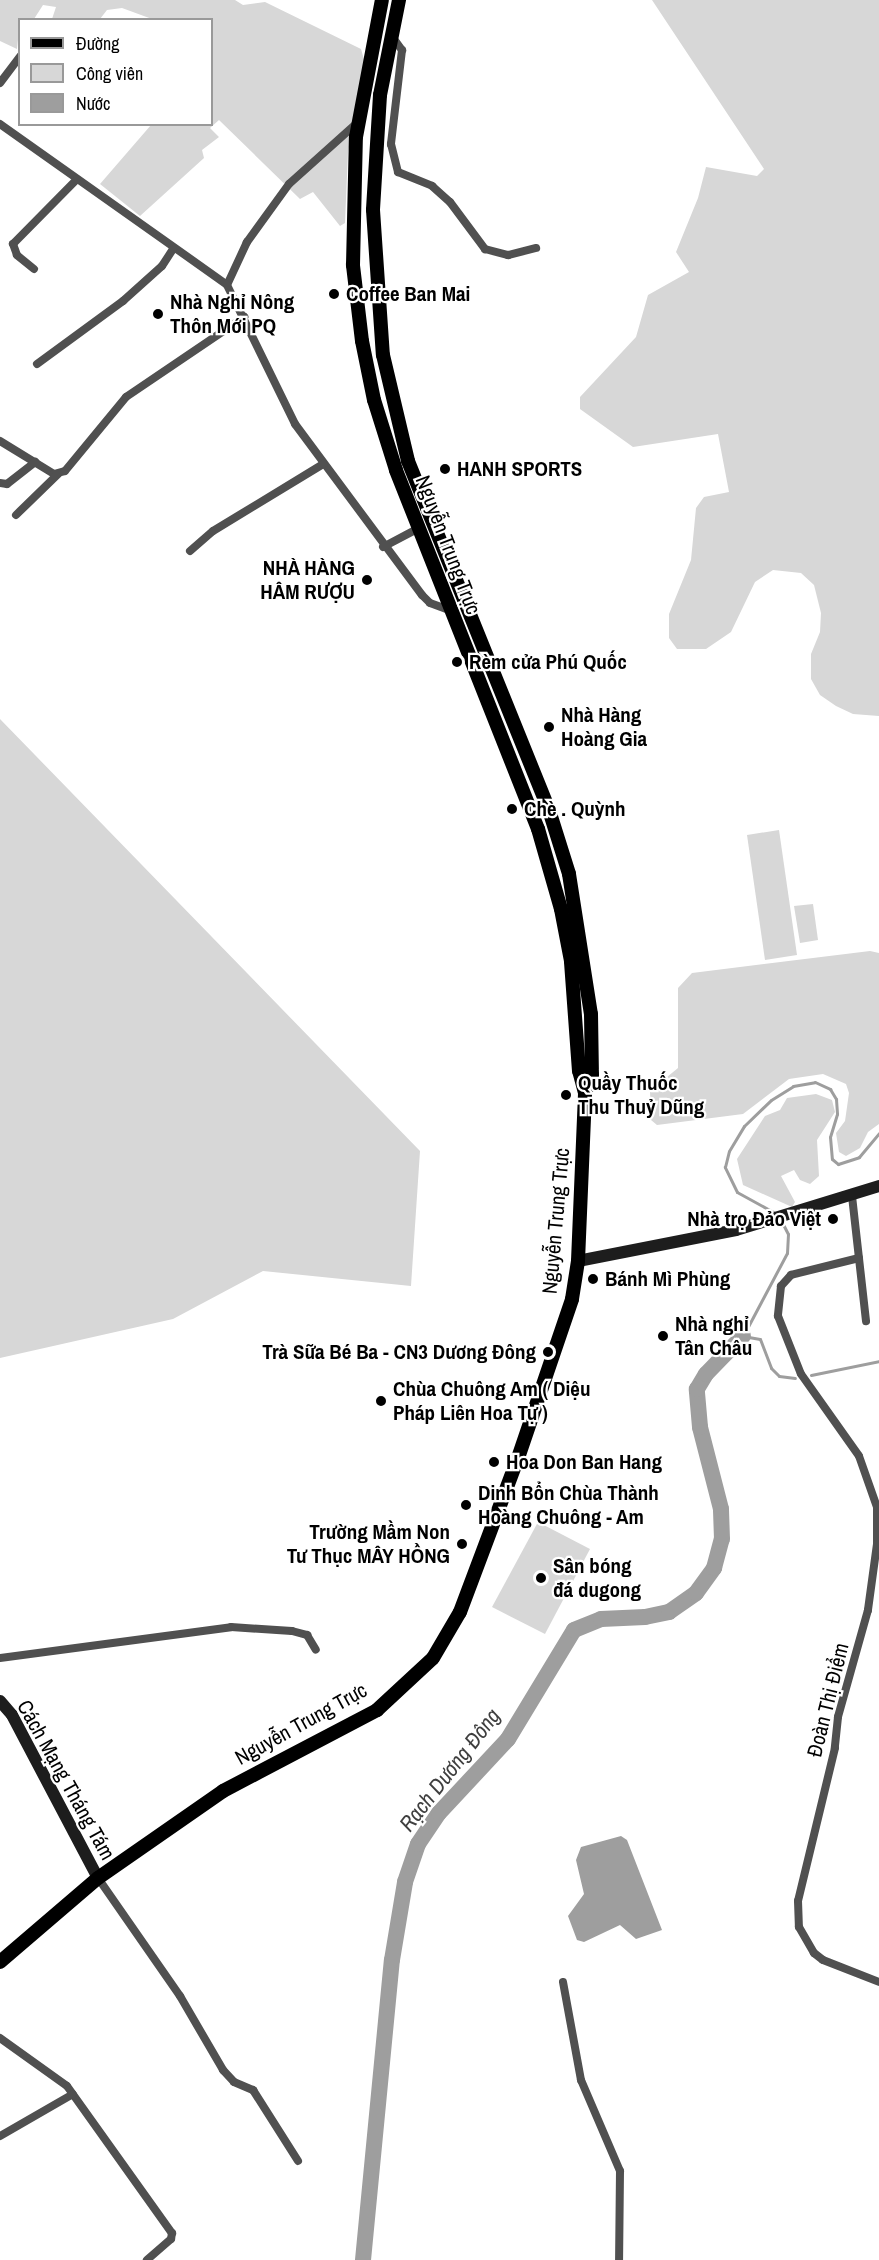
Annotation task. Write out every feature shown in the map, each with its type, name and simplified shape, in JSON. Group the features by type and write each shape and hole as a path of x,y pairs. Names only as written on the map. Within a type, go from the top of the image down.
{"main road":[{"name":"Nguyễn Trung Trực","path":"0,1962 98,1878 223,1791 377,1710 433,1658 460,1612 518,1458 564,1326 578,1262 585,1093 579,1071 572,961 556,886 538,829 419,528 374,400 362,341 354,265 357,123 382,0"},
{"name":"Nguyễn Trung Trực","path":"399,0 380,96 373,210 376,299 395,412 408,461 549,810 569,874 591,1014 592,1075 585,1093"},
{"path":"419,528 432,520"}],"street":[{"path":"391,36 402,50 391,144 398,172 432,186 450,202 485,249 508,255 536,248"},
{"path":"0,83 18,59"},
{"path":"227,285 247,242 289,184 357,123"},
{"path":"0,124 173,249 227,285 295,424 383,547 430,603 452,611"},
{"path":"34,269 17,255 13,244 76,178"},
{"path":"37,364 123,301 162,266 173,249"},
{"path":"16,515 58,474 69,468 126,396 244,317"},
{"path":"0,441 58,474"},
{"path":"0,483 7,484 35,462"},
{"path":"190,551 213,531 323,464"},
{"path":"383,547 419,528"},
{"path":"578,1262 736,1230 879,1186"},
{"path":"852,1196 866,1321"},
{"name":"Đoàn Thị Điểm","path":"859,1258 798,1271 781,1286 778,1316 782,1334 814,1394 859,1456 869,1478 876,1507 877,1544 866,1621 838,1717 835,1748 797,1916 814,1953 879,1982"},
{"path":"0,1658 231,1627 292,1631 307,1635 316,1650"},
{"name":"Cách Mạng Tháng Tám","path":"0,1701 12,1716 98,1878"},
{"path":"98,1878 180,1996 223,2070 234,2082 253,2090 298,2161"},
{"path":"563,1982 581,2080 620,2171 619,2260"},
{"path":"0,2038 56,2076 73,2094 172,2233 171,2239 147,2260"},
{"path":"0,2136 73,2094"}],"green space":[{"path":"0,0 235,0 243,5 265,2 361,49 365,63 348,152 345,223 340,226 313,192 300,199 219,120 213,125 213,18 149,18 122,8 107,10 101,18 52,18 56,7 43,5 35,18 18,18 17,49 0,41"},
{"path":"652,0 879,0 879,716 853,714 836,706 820,695 811,679 811,654 820,632 821,613 814,585 801,573 773,570 755,582 731,632 706,649 677,649 669,638 669,614 691,560 696,508 704,497 729,492 718,434 633,447 580,409 580,397 636,337 648,295 689,272 676,252 698,198 706,167 757,176 764,169"},
{"path":"150,126 212,126 210,128 219,137 202,150 204,158 140,216 100,184"},
{"path":"0,719 420,1151 411,1286 263,1271 173,1319 0,1358"},
{"path":"779,830 797,955 765,960 747,835"},
{"path":"813,904 818,940 800,943 794,906"},
{"path":"870,951 879,953 879,1124 868,1132 860,1148 846,1156 839,1152 836,1133 845,1121 849,1093 846,1084 823,1074 789,1079 743,1114 657,1125 651,1120 650,1091 678,1068 678,988 692,973"},
{"path":"816,1094 832,1100 835,1112 817,1140 819,1176 810,1184 800,1180 794,1170 781,1176 795,1202 792,1207 743,1185 737,1159 765,1116 780,1110 787,1098"},
{"name":"Sân bóng đá dugong","path":"538,1522 590,1549 545,1634 492,1607"}],"water":[{"path":"621,1836 627,1840 662,1930 636,1939 620,1925 584,1942 577,1940 568,1916 584,1894 576,1860 581,1847"}],"waterway":[{"path":"775,1213 737,1192 725,1167 729,1151 744,1126 771,1100 793,1086 815,1082 830,1089 836,1099 837,1114 830,1137 832,1159 838,1164 859,1157 879,1133"},
{"path":"743,1336 787,1253 788,1234 781,1220"},
{"name":"Rạch Dương Đông","path":"743,1336 760,1339 771,1368 779,1376 795,1378"},
{"name":"Rạch Dương Đông","path":"363,2260 392,1960 405,1882 418,1844 439,1813 508,1739 574,1630 601,1619 645,1617 669,1612 696,1593 714,1568 722,1539 721,1509 700,1427 697,1389 706,1374 743,1336"},
{"name":"Rạch Dương Đông","path":"811,1375 879,1361"}],"place":[{"name":"Coffee Ban Mai","path":"334,294"},
{"name":"Nhà Nghỉ Nông Thôn Mới PQ","path":"158,314"},
{"name":"HANH SPORTS","path":"445,469"},
{"name":"NHÀ HÀNG HÂM RƯỢU","path":"367,580"},
{"name":"Rèm cửa Phú Quốc","path":"457,662"},
{"name":"Nhà Hàng Hoàng Gia","path":"549,727"},
{"name":"Chè . Quỳnh","path":"512,809"},
{"name":"Quầy Thuốc Thu Thuỷ Dũng","path":"566,1095"},
{"name":"Nhà trọ Đảo Việt","path":"833,1219"},
{"name":"Bánh Mì Phùng","path":"593,1279"},
{"name":"Nhà nghỉ Tân Châu","path":"663,1336"},
{"name":"Trà Sữa Bé Ba - CN3 Dương Đông","path":"548,1352"},
{"name":"Chùa Chuông Am ( Diệu Pháp Liên Hoa Tự )","path":"381,1401"},
{"name":"Hoa Don Ban Hang","path":"494,1462"},
{"name":"Dinh Bổn Chùa Thành Hoàng Chuông - Am","path":"466,1505"},
{"name":"Trường Mầm Non Tư Thục MÂY HỒNG","path":"462,1544"},
{"name":"Sân bóng đá dugong","path":"541,1578"}]}
